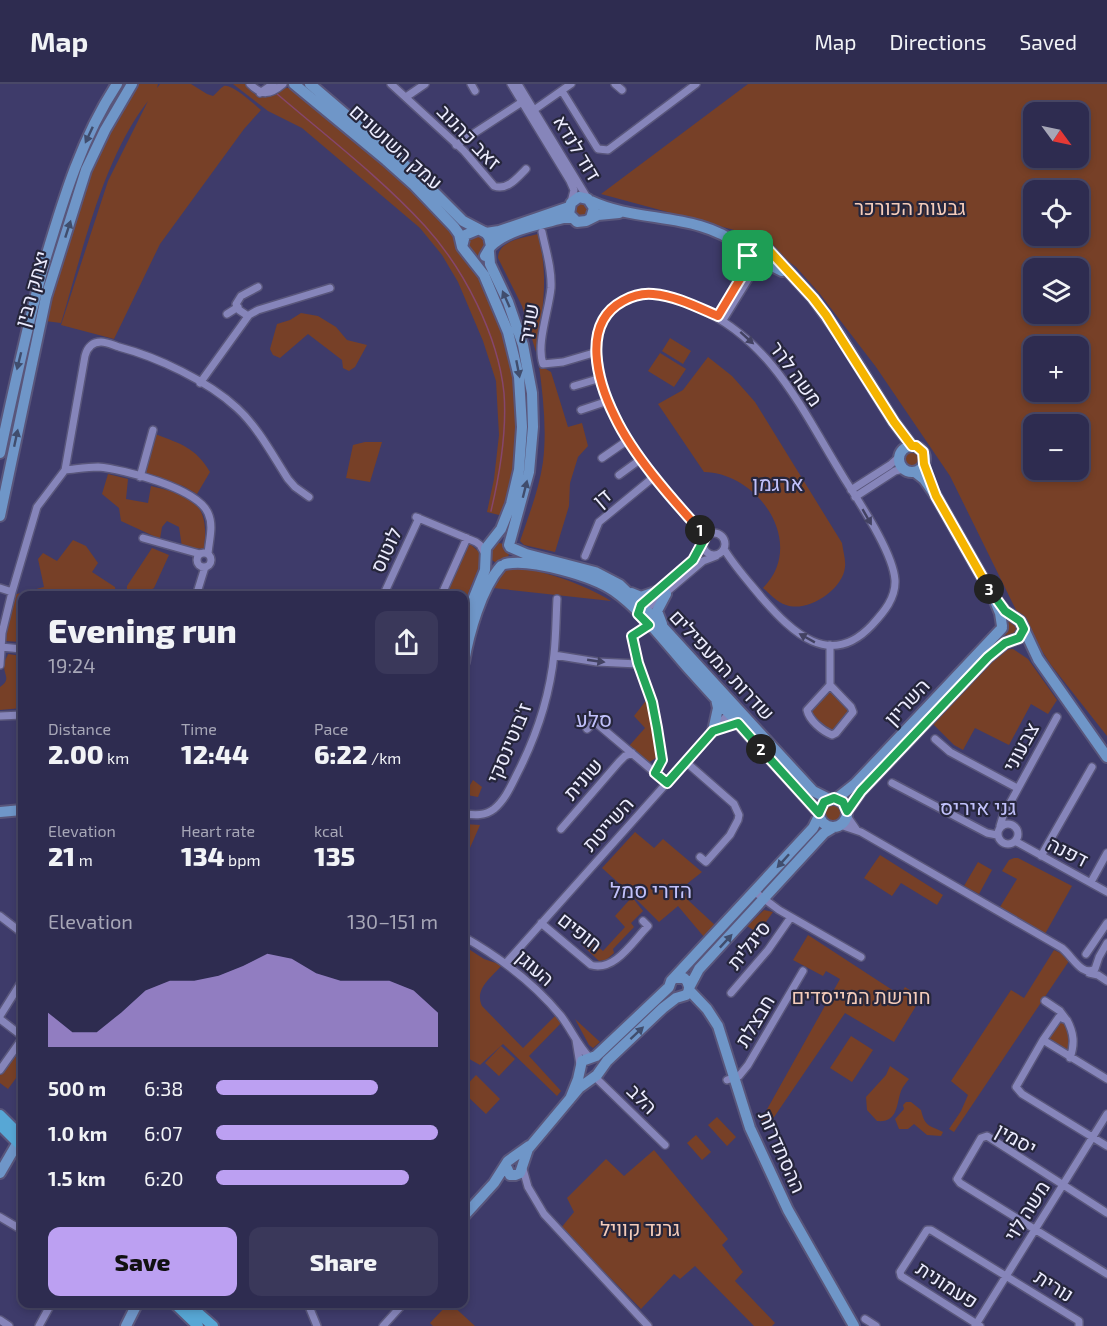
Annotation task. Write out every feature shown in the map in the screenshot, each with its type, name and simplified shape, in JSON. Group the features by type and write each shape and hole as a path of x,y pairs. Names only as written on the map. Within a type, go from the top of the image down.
{"main road":[{"path":"0,1114 18,1138"},
{"path":"0,1125 18,1140"},
{"path":"179,1308 198,1326"},
{"path":"193,1308 213,1326"}],"street":[{"name":"יצחק רבין","path":"0,453 30,317 70,180 93,125 117,84"},
{"name":"יצחק רבין","path":"0,516 46,297 87,170 105,130 132,84"},
{"path":"250,84 272,88"},
{"name":"עמק השושנים","path":"294,84 414,184 454,227 459,234 462,248"},
{"name":"עמק השושנים","path":"310,84 420,178 463,221 481,231"},
{"name":"זאב כהנוב","path":"391,84 464,151 494,186 499,188 511,183 526,169"},
{"path":"406,97 425,84"},
{"name":"דוד לנדא","path":"511,84 522,102 532,112 589,200"},
{"name":"דוד לנדא","path":"519,84 573,187 570,205"},
{"path":"532,112 571,84"},
{"path":"615,84 622,90"},
{"path":"562,91 598,149 608,150 696,84"},
{"path":"456,145 522,102"},
{"path":"468,612 485,570 486,548 506,517 519,470 522,427 521,394 516,362 488,282 472,258 462,248 465,235 481,231 499,231 570,205 579,197 632,213 702,228 728,238 765,246 813,298 839,334 894,422 905,450 903,469"},
{"path":"589,200 594,211 591,218"},
{"path":"570,205 572,218"},
{"path":"472,258 481,258 502,238 526,228 564,218 583,222 605,214 632,213"},
{"path":"468,644 479,609 493,578 511,557 510,546 529,472 533,443 533,402 523,345 508,302 490,264 490,241 481,231"},
{"name":"שניר","path":"542,232 551,276 541,349 543,364 563,362 597,352"},
{"path":"728,238 739,245 755,262 779,269 802,286"},
{"path":"720,318 754,270 755,262 749,250 756,245"},
{"path":"720,318 755,262 769,260 770,254"},
{"path":"248,316 236,304 241,296 258,287"},
{"path":"200,383 248,316 258,310 330,288"},
{"name":"משה לרר","path":"706,536 682,511 628,440 615,418 601,378 597,342 603,319 616,306 638,295 652,294 669,297 720,318 741,333 774,366 812,424 889,558 895,588 886,608 869,628 855,639 830,645"},
{"path":"227,314 238,307"},
{"path":"0,665 1,647 12,592 37,507 65,470 85,356 90,346 101,342 141,353 171,366 221,396 238,409 295,487 309,496"},
{"path":"574,386 601,378"},
{"path":"581,410 608,401"},
{"path":"0,441 5,429"},
{"path":"140,477 153,430"},
{"path":"602,458 628,440"},
{"path":"853,493 890,465 905,450 916,446 923,452 924,464 936,496"},
{"path":"619,475 642,459"},
{"path":"915,472 924,464"},
{"path":"65,470 98,467 120,471 185,491 203,505 208,513 211,526 208,554 211,562 205,567 198,591"},
{"path":"853,493 903,469 915,472 924,479 993,596 1000,613 1003,634 1038,658"},
{"name":"דן","path":"585,556 599,522 655,476"},
{"name":"לוטוס","path":"384,591 417,517 467,538"},
{"path":"626,590 641,597 660,593 724,549 725,542 720,535 713,533 706,536 693,560 660,593 642,610"},
{"path":"143,538 200,554 208,554"},
{"path":"443,591 467,538 483,548 486,557 493,565 503,565"},
{"path":"476,542 502,540 510,546"},
{"path":"702,544 706,553 716,556"},
{"name":"שדרות המעפילים","path":"510,546 526,554 595,572 611,579 626,590 642,610 649,625 716,699 732,710 738,723 819,814"},
{"path":"724,549 787,625 810,641 830,645 830,685 807,710 809,717 832,735 853,712 830,685"},
{"path":"200,554 197,563 205,567"},
{"name":"שדרות המעפילים","path":"503,565 522,562 592,580 642,610 665,630 732,710 813,791 833,799"},
{"path":"0,588 12,592"},
{"path":"660,593 657,611 665,630"},
{"path":"993,596 1005,611 1021,624 1038,658 1107,757"},
{"name":"ז'בוטינסקי","path":"468,814 480,816 488,813 502,801 520,769 538,723 554,655 557,598"},
{"path":"1002,627 1008,619 1021,624"},
{"path":"1012,640 1022,636 1021,624"},
{"path":"649,625 632,636 638,663 652,702 657,728 662,760 655,773"},
{"name":"השריון","path":"833,799 855,784 1002,627"},
{"name":"השריון","path":"468,1212 494,1183 515,1168 531,1144 579,1088 663,1008 685,993 699,969 824,832 842,820 861,791 998,647 1012,640"},
{"path":"1,647 18,649"},
{"path":"554,655 597,662 638,663"},
{"path":"713,731 718,708 716,699"},
{"name":"השייטת","path":"506,963 732,710"},
{"path":"0,716 18,715"},
{"name":"צבעוני","path":"1000,826 1002,816 1056,717"},
{"path":"587,729 595,722 667,783"},
{"path":"713,731 738,723"},
{"path":"935,739 950,752 1017,788"},
{"name":"שונית","path":"561,829 619,762 632,753"},
{"path":"686,762 734,804 739,815 730,835 706,862 700,857"},
{"path":"1041,856 1092,767"},
{"path":"892,783 987,833 998,835"},
{"path":"591,1058 598,1063 595,1075 584,1077 579,1068 583,1060 591,1058 669,987 671,981 677,978 813,828 821,806 833,799 843,802 842,820"},
{"path":"0,812 18,810"},
{"path":"819,814 824,823 842,820 1062,948 1092,954 1107,979"},
{"path":"0,819 18,818"},
{"path":"1007,823 1015,826 1018,833 1015,841 1005,844 1000,841 998,835 1000,826 1007,823"},
{"name":"דפנה","path":"1015,841 1107,892"},
{"path":"1090,882 1107,853"},
{"path":"755,892 791,917 861,957"},
{"path":"0,916 18,930"},
{"name":"סיגלית","path":"731,993 768,950 791,917"},
{"name":"חופים","path":"541,923 591,965 599,967 612,963 648,926 643,921"},
{"path":"1078,964 1107,923"},
{"name":"העוגן","path":"468,939 506,963 558,1012 591,1058"},
{"path":"1086,972 1095,969 1107,943"},
{"path":"1062,948 1081,970 1107,979"},
{"name":"חבצלת","path":"730,1079 739,1076 748,1065 803,970"},
{"path":"669,987 671,993 685,993 686,980 677,978"},
{"path":"18,988 0,1017 18,1033"},
{"name":"ההסתדרות","path":"685,993 708,1022 750,1128 785,1204 854,1326"},
{"path":"1045,1001 1062,1013 1067,1020 1074,1041 1070,1058"},
{"path":"1067,1020 1062,1016 1057,1018 1016,1087 1017,1090 1107,1146"},
{"name":"העוגן","path":"575,1035 580,1057 579,1068"},
{"path":"1043,1040 1107,1079"},
{"path":"0,1070 18,1043"},
{"name":"השריון","path":"570,1099 578,1079 579,1068"},
{"name":"הלב","path":"595,1075 665,1145"},
{"name":"ההסתדרות","path":"730,1079 744,1131 778,1205 846,1326"},
{"name":"משה לוי","path":"977,1325 1107,1114"},
{"name":"יסמין","path":"1035,1230 958,1181 981,1138 987,1137 1063,1186"},
{"path":"0,1173 18,1146"},
{"path":"515,1168 550,1222 648,1326"},
{"path":"1063,1186 1107,1213"},
{"path":"0,1217 18,1228"},
{"name":"פעמונית","path":"977,1325 901,1276 900,1272 924,1231 931,1230 1006,1276"},
{"path":"1035,1230 1107,1274"},
{"name":"נורית","path":"1006,1276 1079,1321 1079,1326"},
{"path":"39,1326 49,1308"},
{"path":"125,1326 133,1308"},
{"path":"310,1308 317,1326"},
{"path":"383,1326 399,1308"},
{"path":"865,1319 876,1326"},
{"path":"0,1320 9,1326"}],"green space":[{"path":"136,84 158,84 157,88 160,84 191,84 213,96 224,86 228,86 261,110 244,129 160,244 114,339 61,325 108,181 148,101 118,150 106,178 61,323 45,321 97,152"},
{"path":"233,84 245,84 254,92 267,96 287,88 295,88 418,192 445,222 464,249 495,310 506,342 513,375 517,408 517,441 503,516 487,512 494,479 499,435 496,381 483,341 458,282 442,255 420,228 302,128 268,111"},
{"name":"גבעות הכורכר","path":"748,84 1107,84 1107,736 1051,665 1017,612 950,476 876,367 820,294 796,267 768,241 601,194"},
{"path":"577,202 586,203 590,208 586,217 579,218 574,214 573,208"},
{"path":"477,232 488,239 482,255 472,256 465,240"},
{"path":"538,234 544,279 543,308 536,352 522,306 498,258 502,247 507,244"},
{"path":"301,313 318,316 336,327 347,340 367,345 355,367 349,371 343,368 342,360 308,334 280,358 273,355 270,349 277,324"},
{"path":"670,338 691,351 683,364 662,351"},
{"path":"660,353 686,369 674,387 648,371"},
{"path":"708,357 732,376 755,402 842,543 845,564 843,576 831,591 813,603 794,607 786,605 763,588 775,570 780,551 778,532 771,514 743,484 724,475 704,472 658,404 683,390"},
{"path":"539,365 551,372 568,427 582,423 588,446 578,457 570,483 569,506 555,552 524,545 520,541 543,462 545,425"},
{"path":"155,434 187,447 199,457 210,472 197,494 183,486 145,476"},
{"path":"382,442 370,482 346,478 353,445"},
{"path":"912,448 920,451 923,459 920,467 912,470 904,467 901,459 904,451"},
{"path":"108,474 128,479 126,499 148,503 151,486 177,493 195,504 201,511 204,521 204,549 182,547 179,527 167,521 162,527 160,539 121,521 119,508 102,494"},
{"path":"73,540 86,546 98,563 92,572 115,587 116,591 28,591 44,587 38,559 43,553 57,561"},
{"path":"468,542 479,552 480,565 468,594 468,591 447,591"},
{"path":"499,543 506,546 509,553 506,560 499,563 492,560 489,553 492,546"},
{"path":"152,548 169,555 154,588 149,591 127,591 127,586"},
{"path":"507,567 533,570 561,578 611,601 493,588 497,577"},
{"path":"18,594 18,642 4,641 13,595"},
{"path":"1010,620 1022,629 1008,639 1003,632 1006,622"},
{"path":"1013,649 1028,659 1057,700 1048,714 1031,704 1009,745 975,728 963,750 954,745 933,724 1004,650"},
{"path":"8,654 18,655 18,708 0,710 0,687 6,682 4,663"},
{"path":"830,688 849,712 831,731 812,715 811,710"},
{"path":"648,698 658,750 656,758 648,763 629,746 645,728 634,716"},
{"path":"473,780 482,787 478,797 468,795 468,789"},
{"path":"833,802 841,805 844,813 841,821 833,824 825,821 822,813 825,805"},
{"path":"468,824 480,825 468,852"},
{"path":"635,832 654,848 663,839 702,872 683,887 689,901 716,926 704,937 678,906 659,922 602,868"},
{"path":"880,855 943,895 937,905 901,883 892,896 864,878"},
{"path":"1014,858 1072,886 1045,934 1000,907 1017,879 1002,871 1009,860"},
{"path":"978,862 992,870 979,894 964,886"},
{"path":"632,897 643,911 631,923 634,927 613,949 614,953 606,960 599,961 582,945 589,939 603,951 625,927 615,916"},
{"path":"764,910 773,912 758,933 747,926"},
{"name":"חורשת המייסדים","path":"808,935 900,995 905,987 919,996 914,1004 904,998 916,1006 894,1042 845,1013 770,1123 763,1126 761,1120 840,979 826,971 823,976 793,960"},
{"path":"468,949 484,959 502,965 485,984 480,1000 482,1006 523,1048 556,1015 562,1022 529,1056 561,1091 557,1096 503,1044 480,1065 468,1058"},
{"path":"1054,950 1071,958 954,1132 949,1129 968,1095 951,1081 1011,990 1024,998"},
{"path":"575,1019 600,1042 593,1048 589,1045"},
{"path":"1059,1021 1063,1022 1069,1033 1070,1047 1066,1050 1048,1039"},
{"path":"851,1036 873,1050 852,1082 830,1068"},
{"path":"501,1046 515,1059 499,1076 485,1063"},
{"path":"18,1047 18,1075 8,1089 0,1083 0,1073"},
{"path":"890,1066 909,1079 902,1089 893,1116 884,1121 877,1121 867,1110 866,1097 886,1075"},
{"path":"476,1075 500,1099 486,1114 468,1097 468,1084"},
{"path":"911,1102 921,1110 926,1123 943,1132 941,1136 927,1135 914,1124 908,1129 899,1129 895,1119 904,1109 903,1105"},
{"path":"717,1117 736,1137 727,1146 708,1125"},
{"path":"696,1135 711,1152 702,1160 687,1143"},
{"name":"גרנד קוויל","path":"654,1150 728,1239 722,1245 743,1272 735,1281 775,1323 772,1326 754,1326 695,1266 680,1279 674,1274 641,1309 561,1228 574,1212 567,1198 606,1159 624,1176"},
{"path":"444,1308 455,1308 475,1326 433,1326 430,1323"}],"waterway":[{"path":"276,93 408,208 439,243 466,282 495,348 504,393 502,452 491,511"}],"district":[{"name":"ארגמן","path":"778,484"},
{"name":"סלע","path":"594,720"},
{"name":"גני איריס","path":"978,808"},
{"name":"הדרי סמל","path":"651,891"}],"route":[{"path":"753,246 765,246 826,315 894,422 912,446 916,446 923,452 924,464 936,496 993,596 1005,611 1020,621 1023,626 1022,636 998,647 988,657 861,791 847,811 843,802 834,798 824,802 819,813 738,723 713,731 667,783 655,773 662,760 657,728 652,702 638,663 632,636 649,625 638,614 641,605 693,560 706,536 682,511 635,451 619,425 611,408 599,368 597,342 599,328 609,311 638,295 652,294 669,297 718,316 748,266 748,256 753,246"}]}
